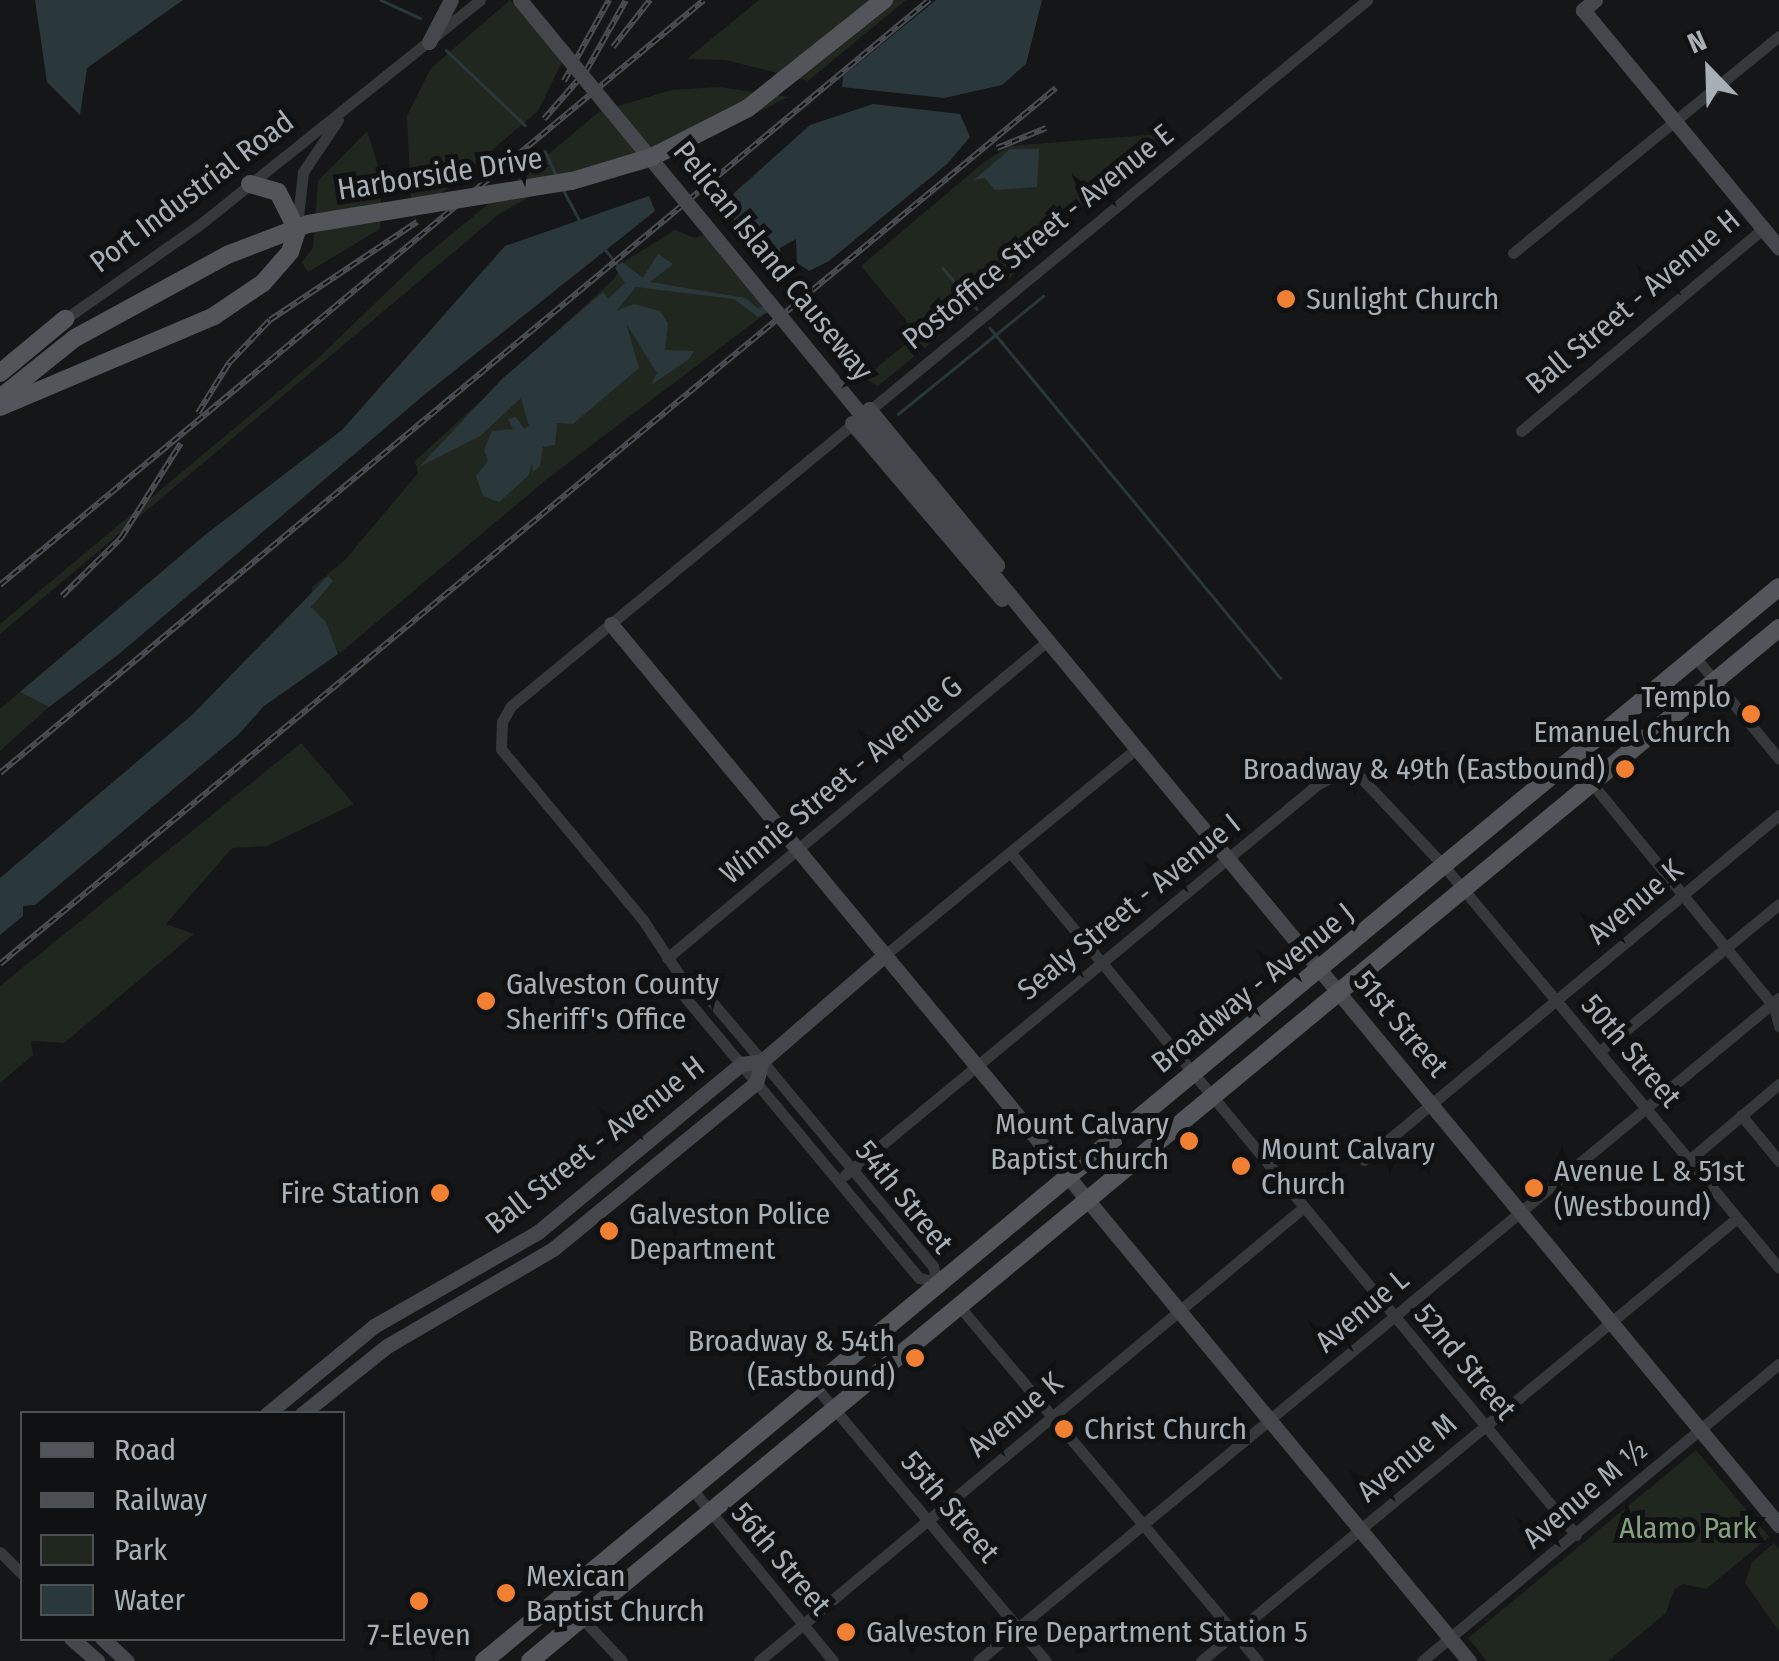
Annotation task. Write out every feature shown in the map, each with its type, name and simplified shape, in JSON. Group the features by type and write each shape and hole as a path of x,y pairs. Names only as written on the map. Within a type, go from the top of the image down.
{"main road":[{"name":"Harborside Drive","path":"0,398 75,338 227,255 308,224 572,181 652,157 748,108 884,0"},
{"path":"0,406 242,301 275,272 297,230 278,192 250,184"},
{"path":"0,373 65,319"},
{"name":"Broadway - Avenue J","path":"484,1661 1779,586"},
{"name":"Broadway - Avenue J","path":"530,1661 1779,628"},
{"path":"937,1282 959,1306"}],"street":[{"path":"430,42 450,0"},
{"name":"Port Industrial Road","path":"65,319 250,184 480,0"},
{"name":"Pelican Island Causeway","path":"520,0 980,559"},
{"name":"Postoffice Street - Avenue E","path":"511,706 1367,0"},
{"path":"1584,4 1779,248"},
{"path":"1513,253 1779,36"},
{"name":"Port Industrial Road","path":"297,230 303,172 351,106"},
{"name":"Ball Street - Avenue H","path":"1522,431 1779,217"},
{"path":"869,409 986,550 1033,624"},
{"path":"852,423 974,571 1033,624"},
{"name":"51st Street","path":"980,559 1779,1525"},
{"path":"611,624 1469,1661"},
{"name":"Winnie Street - Avenue G","path":"667,958 1048,641"},
{"path":"1694,657 1779,759"},
{"name":"54th Street","path":"511,706 498,734 501,749 667,958 682,979 682,994 919,1278 937,1282 933,1266 762,1061 696,983 682,979"},
{"path":"762,1061 1136,749"},
{"path":"1572,759 1776,1004 1779,1026"},
{"name":"Sealy Street - Avenue I","path":"838,1180 1318,784 1351,767 1444,866"},
{"name":"Avenue K","path":"1364,1160 1779,815"},
{"name":"52nd Street","path":"1010,852 1576,1534"},
{"name":"50th Street","path":"1444,866 1779,1268"},
{"path":"1599,1052 1779,904"},
{"name":"Avenue L","path":"978,1661 1776,1004"},
{"name":"Ball Street - Avenue H","path":"271,1411 374,1326 538,1232 741,1064 762,1061 756,1083 553,1249 374,1356 307,1409"},
{"path":"1689,1160 1779,1084"},
{"path":"1741,1115 1779,1161"},
{"path":"630,1156 644,1172"},
{"name":"Avenue K","path":"759,1661 1304,1207"},
{"name":"Avenue M","path":"1201,1661 1737,1218"},
{"path":"538,1232 553,1249"},
{"path":"433,1294 446,1312"},
{"path":"959,1306 1258,1661"},
{"name":"Avenue M ½","path":"1422,1661 1779,1364"},
{"path":"300,1386 307,1409"},
{"name":"55th Street","path":"814,1386 1046,1661"},
{"name":"56th Street","path":"691,1488 833,1661"},
{"path":"0,1552 20,1572"},
{"path":"561,1596 622,1661"},
{"path":"74,1641 96,1661"},
{"path":"105,1641 126,1661"}],"green space":[{"path":"510,0 563,60 538,111 412,218 407,116 431,68"},
{"path":"759,0 906,0 808,81 725,60 687,59"},
{"path":"719,87 788,97 647,169 531,196 499,214 0,634 0,624 315,361 418,262 599,112 671,90"},
{"path":"367,131 382,178 380,229 308,272 302,262 313,248 318,181"},
{"path":"1160,134 1172,137 1059,226 1002,286 988,276 969,292 980,303 878,386 864,378 912,339 906,320 861,266 983,163 1009,146"},
{"path":"675,230 695,238 716,230 777,305 547,479 340,653 312,617 312,587 345,560 418,473 415,461 614,279 625,261"},
{"path":"20,692 49,707 0,751 0,709"},
{"path":"301,743 354,804 267,846 232,848 166,924 194,934 64,1043 31,1041 33,1055 0,1083 0,986"},
{"name":"Alamo Park","path":"1696,1450 1769,1537 1706,1589 1683,1584 1674,1590 1666,1613 1608,1661 1487,1661 1468,1638"},
{"path":"1774,1543 1779,1549 1779,1631 1745,1583 1752,1562"}],"water":[{"path":"35,0 183,0 87,68 80,115 47,82"},
{"path":"936,0 1042,0 1026,64 1002,85 944,98 842,87 843,76"},
{"path":"873,104 960,114 970,137 947,164 829,261 809,271 797,263 796,239 780,248 781,257 757,256 723,203 810,125"},
{"path":"1010,149 1039,149 1037,187 995,190 985,178 974,180"},
{"path":"649,196 655,211 424,395 119,654 49,707 20,692 205,535 342,430 505,246"},
{"path":"658,254 673,264 650,282 745,298 756,310 769,303 774,309 758,317 734,299 636,287 616,311 634,304 660,311 668,323 665,350 694,351 689,359 651,385 657,373 626,323 639,368 573,424 557,423 555,445 543,447 540,466 533,472 532,463 528,476 499,502 483,496 476,476 488,461 484,450 492,431 513,429 508,419 516,417 524,429 529,426 521,398 480,436 419,467 503,378 603,292 608,299 625,283 615,268 622,262 643,278"},
{"path":"328,576 333,581 311,607 326,622 338,654 264,706 239,734 35,905 23,906 23,916 0,935 0,878 193,714"}],"waterway":[{"path":"381,0 420,18"},
{"path":"446,50 525,125"},
{"path":"545,151 556,175"},
{"path":"564,191 579,219"},
{"path":"604,248 618,265"},
{"path":"943,268 977,309"},
{"path":"898,414 1043,296"},
{"path":"746,300 759,311"},
{"path":"990,328 1281,678"}],"railway":[{"path":"564,81 609,0"},
{"path":"544,119 586,71 626,0"},
{"path":"613,47 650,0"},
{"path":"0,585 704,0"},
{"path":"0,773 929,0"},
{"path":"0,964 1056,88"},
{"path":"997,148 1046,128"},
{"path":"198,413 229,363 270,320 417,222"},
{"path":"62,596 121,538 181,443"}],"place":[{"name":"Sunlight Church","path":"1286,299"},
{"name":"Templo Emanuel Church","path":"1751,714"},
{"name":"Broadway & 49th (Eastbound)","path":"1625,769"},
{"name":"Galveston County Sheriff's Office","path":"486,1001"},
{"name":"Mount Calvary Baptist Church","path":"1189,1141"},
{"name":"Mount Calvary Church","path":"1241,1166"},
{"name":"Avenue L & 51st (Westbound)","path":"1534,1188"},
{"name":"Fire Station","path":"440,1193"},
{"name":"Galveston Police Department","path":"609,1231"},
{"name":"Broadway & 54th (Eastbound)","path":"915,1358"},
{"name":"Christ Church","path":"1064,1429"},
{"name":"Mexican Baptist Church","path":"506,1593"},
{"name":"7-Eleven","path":"419,1601"},
{"name":"Galveston Fire Department Station 5","path":"846,1632"}]}
